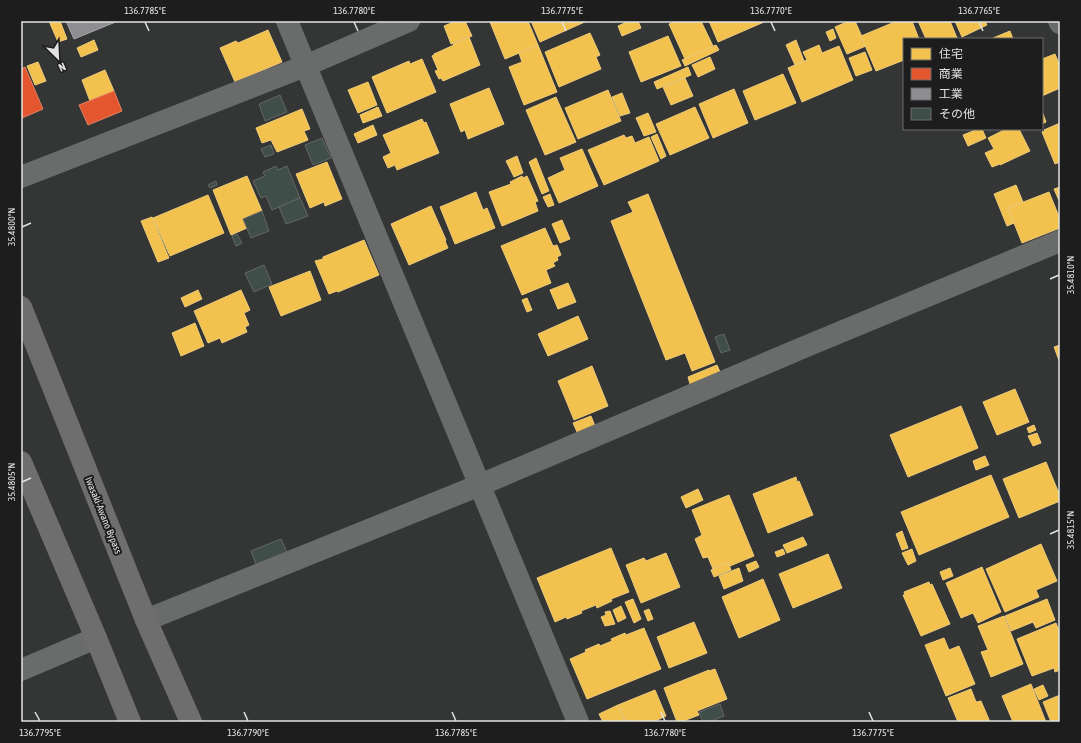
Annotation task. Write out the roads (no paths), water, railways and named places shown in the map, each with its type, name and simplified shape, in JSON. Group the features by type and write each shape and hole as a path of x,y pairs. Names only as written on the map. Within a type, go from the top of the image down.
{"highway":[{"name":"Iwasaki-Awano Bypass","path":"21,307 146,620 191,722"},
{"path":"21,462 130,722"}],"street":[{"path":"287,21 578,722"},
{"path":"21,177 305,66 409,21"},
{"path":"146,620 480,485 802,348 1060,241"},
{"path":"21,670 96,638"}]}
